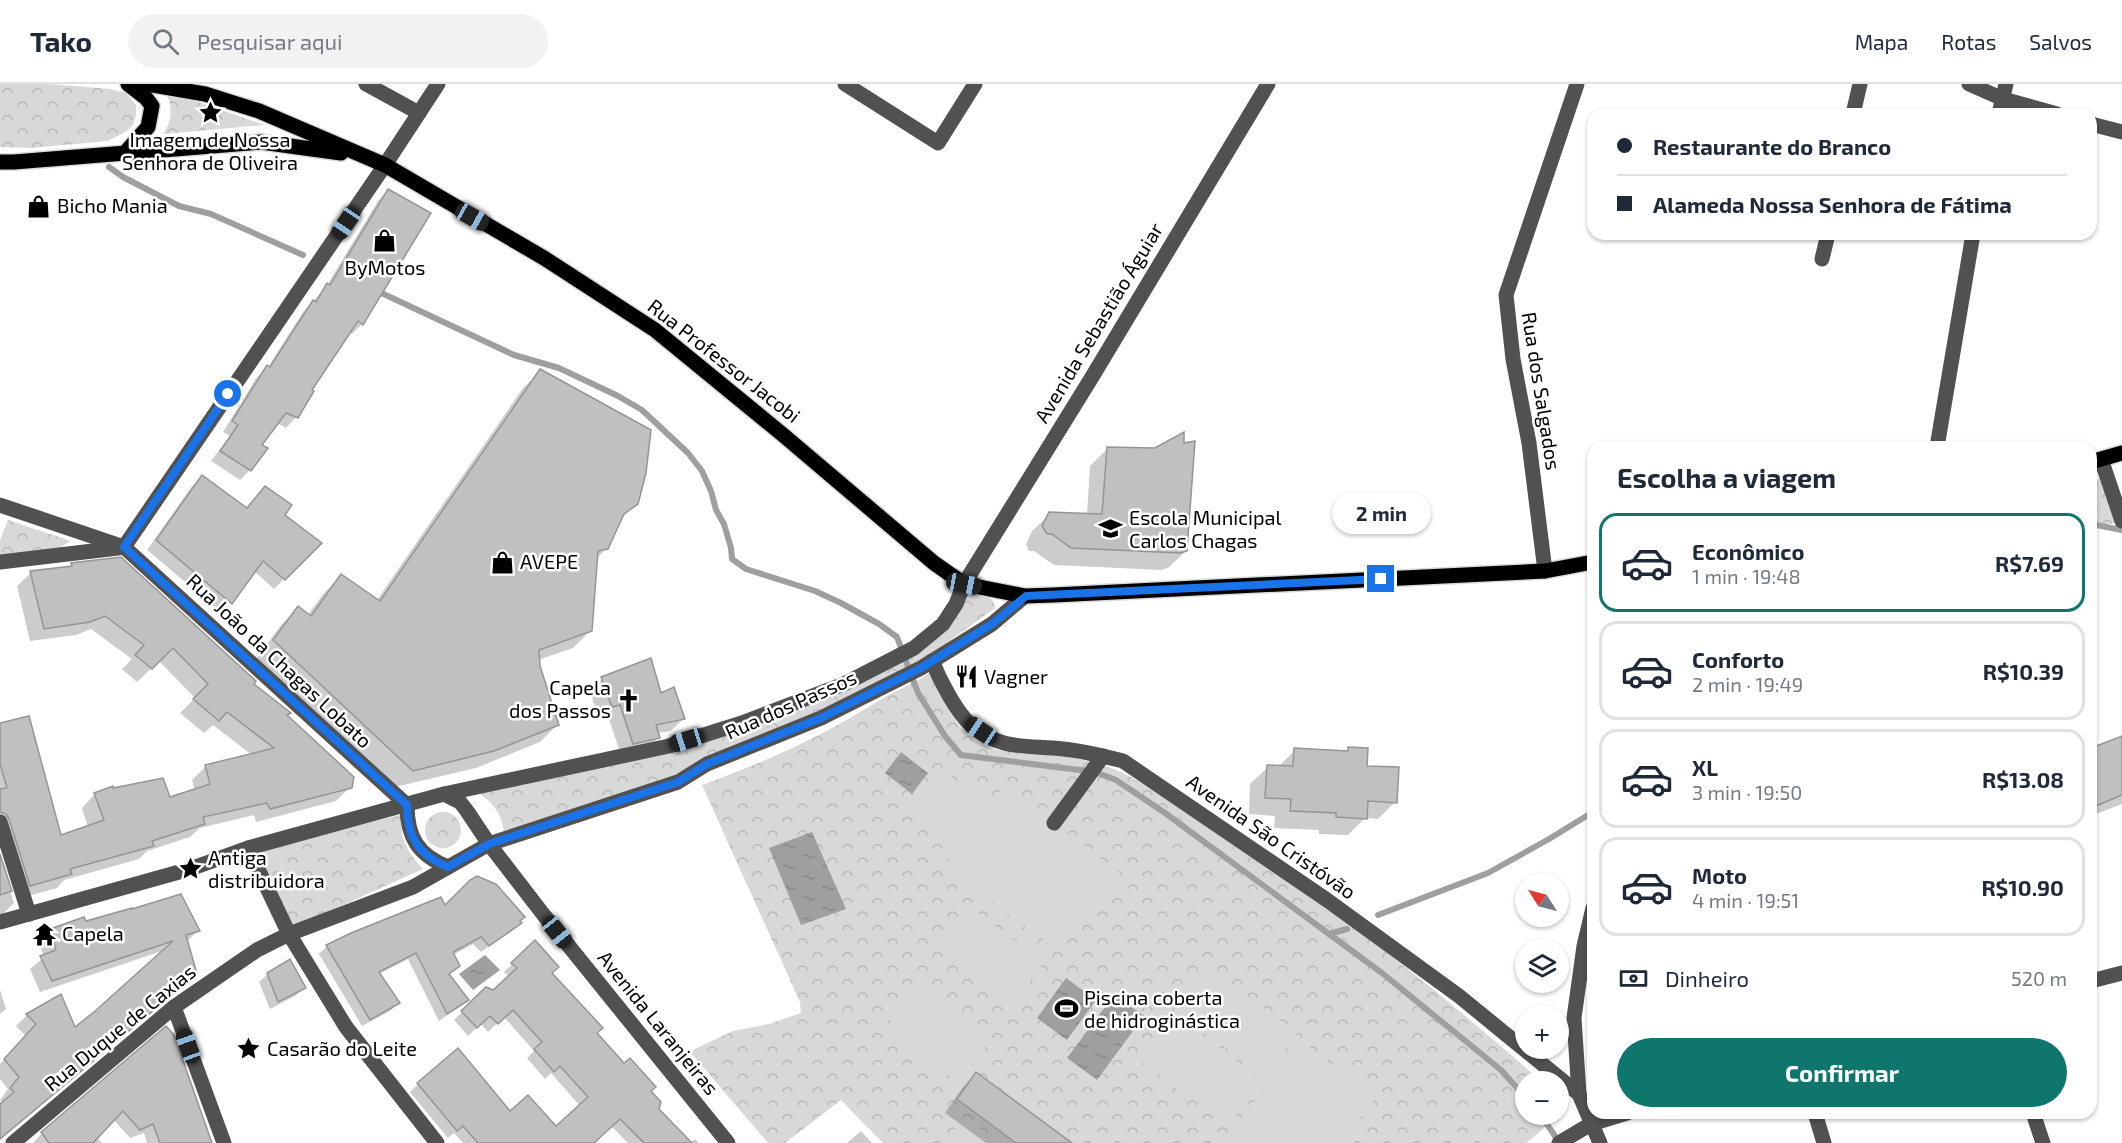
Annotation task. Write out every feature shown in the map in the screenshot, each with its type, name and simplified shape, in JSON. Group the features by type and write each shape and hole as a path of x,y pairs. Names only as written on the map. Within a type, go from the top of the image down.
{"main road":[{"path":"125,153 148,127 152,116 152,106 146,98 128,84"},
{"path":"147,84 205,94 259,111 364,157"},
{"path":"0,162 261,142 364,157"},
{"name":"Rua Professor Jacobi","path":"364,157 385,165 544,258 655,330 934,563 964,584 1026,596 1545,571 1587,563"},
{"path":"2097,461 2122,453"}],"street":[{"path":"366,84 419,113"},
{"path":"0,562 124,547 438,84"},
{"path":"846,84 938,143 975,84"},
{"name":"Rua dos Salgados","path":"1545,571 1529,443 1513,359 1506,295 1577,84"},
{"path":"1854,108 1860,84"},
{"path":"1969,84 2003,99 2035,108"},
{"name":"Avenida Sebastião Águiar","path":"964,584 1086,387 1262,86"},
{"path":"2097,126 2122,132"},
{"path":"1822,259 1827,240"},
{"path":"1938,441 1972,240"},
{"path":"2097,463 2121,519"},
{"path":"0,505 124,547"},
{"name":"Rua João da Chagas Lobato","path":"124,547 407,805"},
{"name":"Rua dos Passos","path":"444,794 669,746 742,723 844,684 914,648 943,624 956,604 964,584"},
{"name":"Rua dos Passos","path":"489,844 678,782 707,764 821,718 926,665 992,624 1026,596"},
{"name":"Avenida São Cristóvão","path":"926,665 969,724 993,739 1021,747 1061,748 1123,761 1327,900 1459,996 1579,1094"},
{"path":"1054,823 1103,756"},
{"path":"0,922 190,869 249,848 444,794 460,802 489,844 448,867 436,862 414,841 407,819 407,805"},
{"path":"0,822 28,914"},
{"name":"Avenida Laranjeiras","path":"489,844 728,1143"},
{"path":"249,848 289,934 346,1027 437,1143"},
{"name":"Rua Duque de Caxias","path":"14,1143 174,1007 256,950 289,934 413,887 448,867"},
{"path":"1587,933 1574,1018 1579,1094 1587,1114"},
{"path":"2097,979 2122,972"},
{"path":"174,1007 224,1143"},
{"path":"1589,1119 1600,1143"},
{"path":"1565,1139 1591,1124 1607,1119"},
{"path":"1817,1119 1824,1143"},
{"path":"2035,1119 2043,1143"}],"green space":[{"path":"0,84 49,84 110,89 126,93 136,105 136,115 133,125 127,131 108,141 30,148 0,147"},
{"path":"164,90 265,125 163,134 169,123 171,112"},
{"path":"2097,479 2102,479 2115,523 2097,527"},
{"path":"8,520 71,541 59,548 0,557 0,540"},
{"path":"966,592 988,597 994,603 995,608 923,660 854,699 680,777 504,833 496,809 477,791 672,747 919,648"},
{"path":"931,672 956,722 977,742 996,750 1071,758 1120,771 1171,802 1325,906 1441,996 1529,1071 1515,1071 1515,1125 1546,1125 1526,1143 883,1143 841,1100 785,1143 768,1143 691,1053 733,1031 769,1024 801,1013 800,1002 702,785 735,773 815,737"},
{"path":"943,771 990,805 1005,786 1120,873 1059,952 945,865 959,847 913,813"},
{"path":"443,812 455,818 461,830 455,842 443,848 431,842 425,830 431,818"},
{"path":"403,814 402,830 405,843 423,869 292,928 256,851"},
{"path":"972,909 1044,962 1013,1004 941,951"},
{"path":"1207,966 1297,1033 1265,1077 1174,1010"},
{"path":"919,982 992,1037 958,1082 885,1028"},
{"path":"1172,1013 1262,1080 1228,1126 1138,1059"},
{"path":"1300,1040 1376,1097 1341,1143 1224,1143"},
{"path":"963,1117 1002,1143 946,1143"}],"water":[{"path":"901,752 928,773 912,794 885,773"},
{"path":"812,832 846,909 801,925 769,848"},
{"path":"485,955 500,970 473,990 459,974"},
{"name":"Piscina coberta de hidroginástica","path":"1066,978 1096,1000 1067,1040 1037,1018"},
{"path":"1114,995 1144,1016 1097,1080 1067,1058"}],"building":[{"path":"388,189 431,213 363,325 358,321 312,390 314,391 298,418 286,413 262,445 268,448 251,471 220,451 238,425 232,421 267,365 270,367 313,300 316,302 327,283 330,285"},
{"name":"AVEPE","path":"540,369 651,430 646,473 638,504 624,514 608,549 598,551 592,631 539,650 540,666 559,725 494,751 413,771 273,640 298,606 311,616 341,574 380,601"},
{"path":"1184,432 1184,443 1195,441 1187,551 1180,553 1071,548 1052,534 1047,534 1042,526 1049,512 1102,514 1107,447 1155,448"},
{"path":"202,475 247,508 265,486 292,505 285,515 322,543 285,580 263,561 232,604 156,540"},
{"path":"121,557 256,681 254,684 291,713 287,715 354,777 352,788 270,809 267,803 203,817 205,824 152,841 154,846 70,869 72,874 30,886 9,819 6,814 0,812 0,789 7,788 0,764 0,723 29,716 61,835 104,820 94,793 113,786 113,788 163,778 170,797 210,784 205,765 274,748 227,712 219,721 193,699 208,684 173,648 152,669 135,655 144,645 105,616 90,622 44,629 30,571"},
{"name":"Capela dos Passos","path":"651,658 661,693 674,687 685,719 656,725 660,738 633,744 620,705 612,707 601,677"},
{"path":"2122,736 2122,795 2097,805 2097,746"},
{"path":"1348,747 1368,748 1367,766 1399,767 1397,803 1368,801 1367,819 1336,817 1336,813 1290,811 1291,799 1265,798 1267,765 1293,766 1294,748 1348,751"},
{"path":"0,854 12,891 0,895"},
{"path":"477,876 496,884 525,917 520,921 522,923 489,946 481,937 453,952 460,966 449,974 469,1000 447,1014 416,953 379,972 400,1003 370,1020 326,945 441,897 445,905"},
{"path":"181,894 200,931 186,935 197,974 0,1139 0,1104 14,1092 10,1088 19,1077 4,1059 36,1024 26,1014 61,994 75,1027 173,941 52,981 40,956 56,950 50,929 84,917 86,921"},
{"path":"535,940 559,967 552,973 603,1028 597,1033 624,1063 630,1058 656,1087 651,1091 661,1102 659,1109 692,1143 644,1143 620,1119 594,1143 478,1143 463,1126 457,1131 417,1083 458,1048 510,1111 528,1095 556,1126 588,1097 560,1066 554,1072 534,1049 542,1042 513,1010 498,1024 490,1016 477,1028 461,1011 486,987 493,990 517,968 511,963"},
{"path":"290,959 306,988 278,1002 267,973"},
{"path":"166,1026 174,1035 212,1143 160,1143 153,1124 140,1130 123,1111 93,1143 49,1143 41,1132"},
{"path":"976,1072 1072,1143 1016,1143 957,1099"}],"waterway":[{"path":"109,167 123,177 179,206 211,214 303,255"},
{"path":"375,290 514,355 559,368 642,410 688,453 702,471 716,510 724,524 732,559 746,569 815,591 841,603 897,637 918,693 945,736 961,755 1095,772 1116,780 1165,813 1382,973 1501,1070 1515,1086"},
{"path":"2097,525 2122,530"},
{"path":"1378,915 1488,873 1587,816"},
{"path":"1329,934 1347,929"},
{"path":"1547,1125 1559,1142"}],"place":[{"name":"Imagem de Nossa Senhora de Oliveira","path":"210,112"},
{"name":"Bicho Mania","path":"39,206"},
{"name":"ByMotos","path":"385,241"},
{"name":"Escola Municipal Carlos Chagas","path":"1111,529"},
{"name":"AVEPE","path":"502,562"},
{"name":"Vagner","path":"966,677"},
{"name":"Capela dos Passos","path":"629,700"},
{"name":"Antiga distribuidora","path":"190,869"},
{"name":"Capela","path":"44,934"},
{"name":"Piscina coberta de hidroginástica","path":"1066,1009"},
{"name":"Casarão do Leite","path":"249,1049"}],"route":[{"path":"228,394 124,547 407,805 407,819 414,841 428,856 448,867 489,844 678,782 707,764 821,718 921,668 992,624 1026,596 1381,579"}]}
